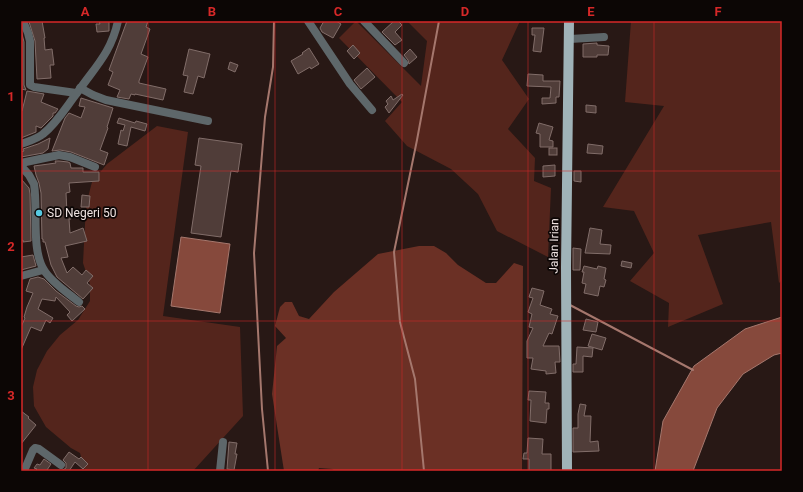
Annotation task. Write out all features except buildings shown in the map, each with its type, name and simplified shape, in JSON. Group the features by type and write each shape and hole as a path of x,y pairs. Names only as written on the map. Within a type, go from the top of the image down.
{"main road":[{"name":"Jalan Irian","path":"567,471 566,267 570,38 569,21"}],"street":[{"path":"22,21 29,37 30,85 34,87 78,90 106,100 208,121"},
{"path":"21,144 37,138 47,131 62,114 107,52 113,40 118,21"},
{"path":"309,21 350,84 372,110"},
{"path":"364,21 404,63"},
{"path":"570,38 604,37"},
{"path":"79,302 43,270 38,253 34,184 21,164 59,155 70,157 95,167"},
{"path":"21,276 43,270"},
{"path":"220,471 223,442"},
{"path":"24,467 35,448 39,449 61,465"}],"shaded area":[{"path":"356,21 421,86 427,41 407,21 520,21 502,60 529,99 508,129 535,158 534,181 551,188 548,257 497,231 478,194 451,169 407,146 385,121 402,102 339,38"},
{"path":"631,21 782,21 782,280 779,283 771,222 698,235 723,304 668,327 669,303 630,281 654,253 634,211 603,207 664,106 625,102"},
{"path":"157,126 188,132 163,316 240,327 243,416 193,471 85,471 80,453 71,448 46,427 34,406 33,387 37,370 47,351 60,335 78,320 90,301 90,284 83,263 86,205 92,182 107,164"},
{"path":"181,237 230,244 220,313 171,306"},
{"path":"419,246 434,246 446,253 458,265 486,283 496,283 514,263 523,266 522,471 335,471 332,469 319,468 318,471 284,471 272,394 277,346 286,338 275,326 280,307 285,302 292,302 299,316 309,319 334,292 378,254"},
{"path":"782,317 782,353 774,355 743,374 717,408 693,471 655,471 663,421 694,366 745,329"}],"waterway":[{"path":"268,471 262,409 254,253 265,117 273,67 274,21"},
{"path":"424,471 415,379 400,322 394,252 439,21"},
{"path":"570,305 693,370"}],"place":[{"name":"SD Negeri 50","path":"39,213"}]}
